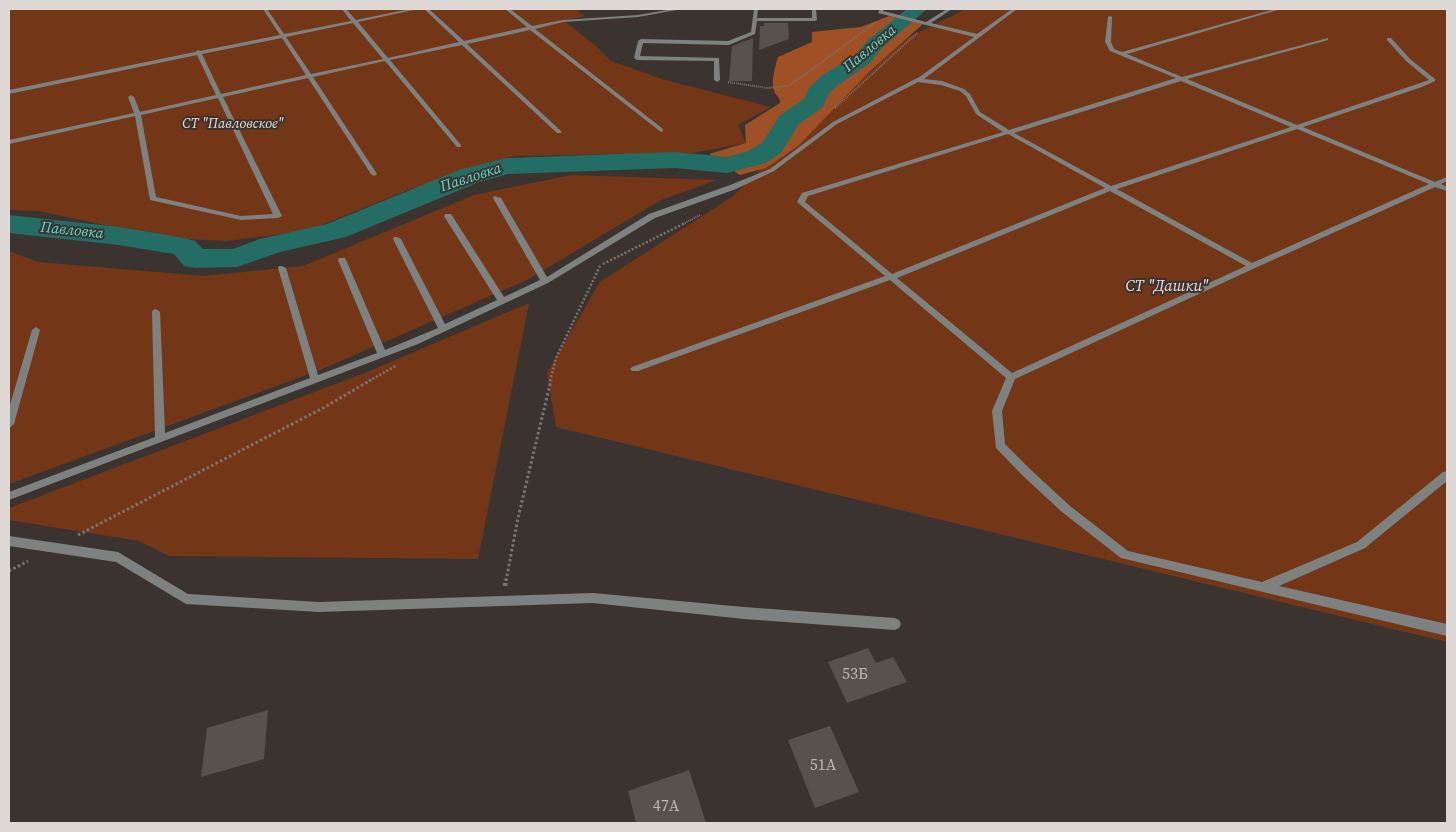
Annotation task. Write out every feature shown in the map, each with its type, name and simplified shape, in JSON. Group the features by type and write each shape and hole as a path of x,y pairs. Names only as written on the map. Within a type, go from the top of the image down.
{"lane":[{"path":"265,9 374,174"},
{"path":"344,9 460,146"},
{"path":"9,92 416,9"},
{"path":"426,9 558,132"},
{"path":"507,9 661,130"},
{"path":"9,142 220,94 563,21 638,16 680,9"},
{"path":"717,80 717,58 637,58 641,41 729,42 753,33 756,9"},
{"path":"755,19 815,20 814,9"},
{"path":"882,9 880,12 978,36"},
{"path":"928,23 950,9"},
{"path":"9,496 383,355 545,281 652,216 733,187 772,170 835,123 918,80 1015,9"},
{"path":"1121,54 1279,9"},
{"path":"1110,17 1108,42 1112,50 1447,189"},
{"path":"1011,377 801,202 805,195 1180,79 1326,39"},
{"path":"635,369 891,277 1112,188 1420,86 1433,80 1408,60 1389,39"},
{"path":"131,96 138,114 153,198 241,218 278,216 198,52"},
{"path":"918,80 942,82 962,90 968,95 978,113 1008,132 1252,266"},
{"path":"1447,179 1011,377 998,411 1000,445 1027,474 1066,509 1125,554 1447,630"},
{"path":"497,198 545,281"},
{"path":"448,216 502,301"},
{"path":"397,239 443,329"},
{"path":"342,260 383,355"},
{"path":"282,268 314,380"},
{"path":"156,312 160,439"},
{"path":"9,424 36,330"},
{"path":"1263,587 1361,545 1447,476"},
{"path":"9,541 118,557 186,599 319,607 593,598 744,613 895,624"}],"path":[{"path":"717,80 767,88 789,86 888,14"},
{"path":"832,111 928,23"},
{"path":"593,269 706,212"},
{"path":"502,601 518,518 556,358 600,266"},
{"path":"9,571 323,408 405,360"}],"green space":[{"name":"СТ \"Павловское\"","path":"9,9 575,9 585,16 564,21 596,46 611,61 665,80 771,107 738,125 746,143 692,153 514,156 408,190 307,231 227,241 167,238 38,211 9,210"},
{"name":"СТ \"Дашки\"","path":"966,9 1447,9 1447,642 556,427 547,373 600,282 732,197 798,133 909,37"},
{"path":"571,175 717,180 661,200 527,280 320,370 9,484 9,251 38,262 204,276 303,266 474,195"},
{"path":"529,303 478,559 169,556 139,541 9,520 9,508 367,372"}],"shaded area":[{"path":"889,16 923,24 870,71 799,145 766,168 740,175 709,154 746,143 745,125 780,103 773,85 778,57 812,42 812,32 861,27"}],"building":[{"path":"764,23 788,23 789,39 759,50 760,26 764,26"},
{"path":"753,38 752,81 729,81 732,46"},
{"path":"868,648 876,663 893,657 907,682 847,703 828,662"},
{"path":"268,710 264,759 201,777 207,728"},
{"path":"830,726 859,792 815,808 788,740"},
{"path":"689,770 706,823 636,823 628,791"}],"waterway":[{"name":"Павловка","path":"9,224 119,236 184,247 195,259 237,258 271,245 336,231 469,176 507,166 675,160 727,165 757,157 772,148 789,120 815,102 817,93 829,81 864,58 875,44 918,9"}]}
